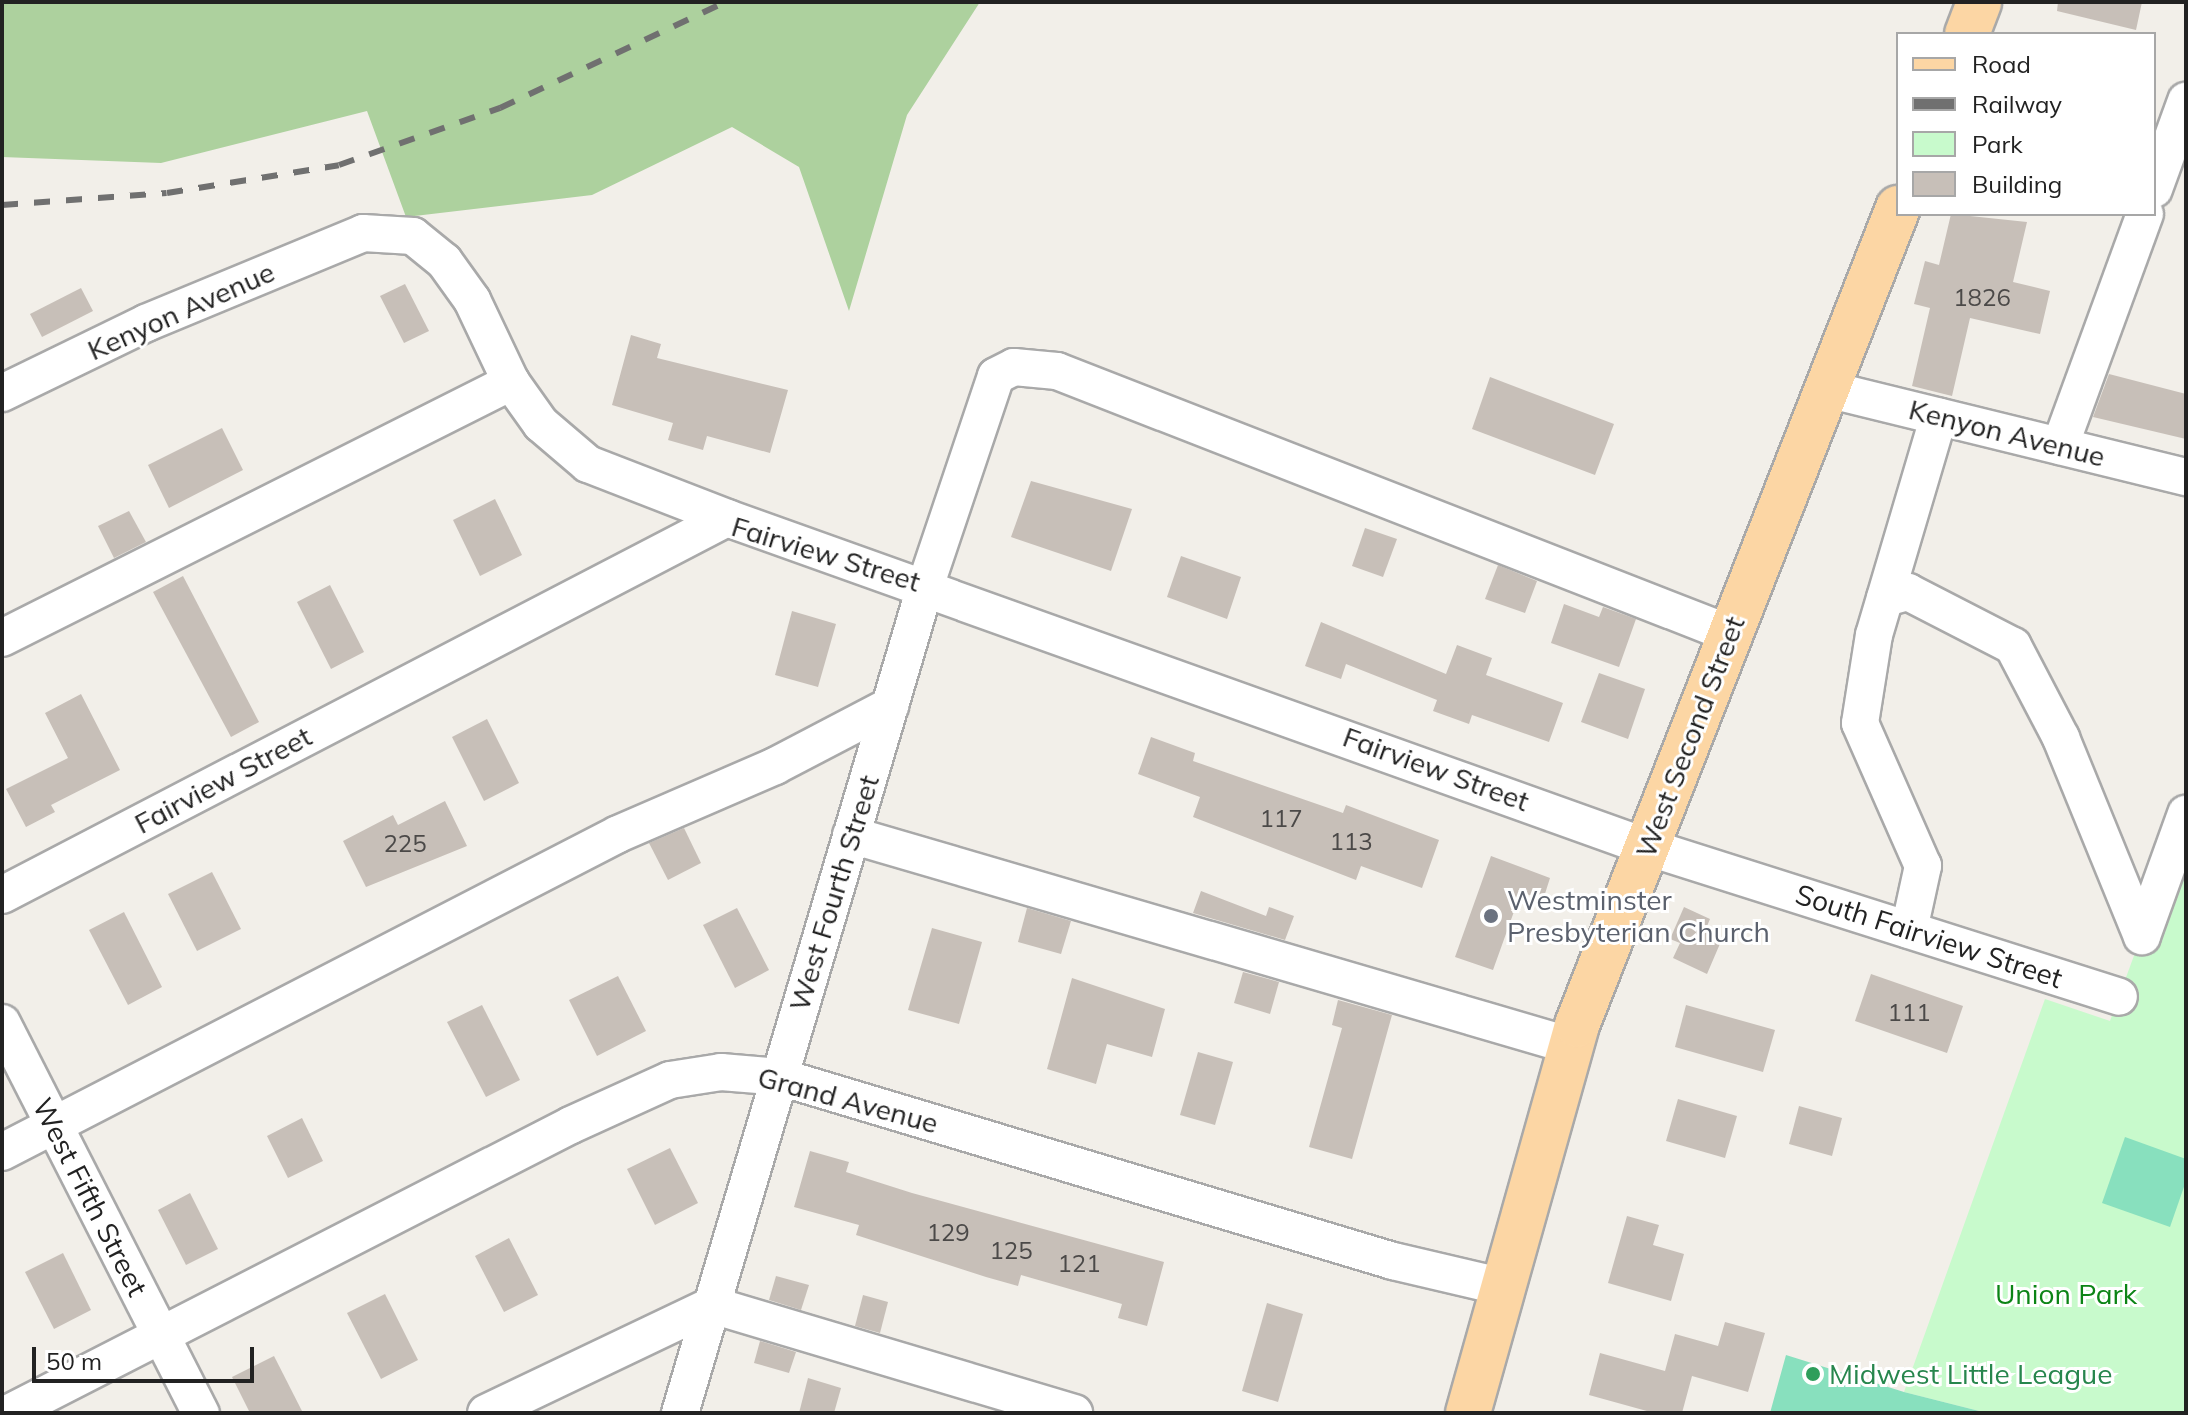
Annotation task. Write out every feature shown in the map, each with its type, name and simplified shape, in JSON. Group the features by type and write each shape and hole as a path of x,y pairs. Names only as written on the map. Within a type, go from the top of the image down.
{"main road":[{"path":"1968,32 1979,2"},
{"name":"West Second Street","path":"1468,1413 1572,1046 1896,213"}],"street":[{"path":"2156,184 2186,101"},
{"path":"2060,446 2144,216"},
{"name":"Kenyon Avenue","path":"2,393 146,323 363,233 413,236 444,261 472,300 511,382"},
{"name":"West Fourth Street","path":"680,1413 926,584 996,376 1014,367 1057,371 1731,634"},
{"path":"2,638 511,382 541,424 588,464 727,518"},
{"name":"Kenyon Avenue","path":"1827,389 2186,477"},
{"path":"1909,930 1923,866 1860,723 1885,598 1939,416"},
{"name":"Fairview Street","path":"2,895 727,518 926,584 1647,847"},
{"path":"1885,598 1908,592 2013,646 2061,738 2142,936 2186,814"},
{"path":"2,1152 618,834 775,766 890,706"},
{"path":"851,835 1572,1046"},
{"name":"South Fairview Street","path":"1647,847 2119,997"},
{"name":"West Fifth Street","path":"2,1023 201,1413"},
{"name":"Grand Avenue","path":"9,1413 670,1080 721,1072 780,1077 1393,1261 1504,1287"},
{"path":"486,1413 712,1305 1074,1413"}],"green space":[{"path":"2,2 980,2 907,115 849,311 799,167 732,127 592,195 406,217 367,111 161,163 2,157"},
{"name":"Union Park","path":"2186,814 2186,1413 1987,1413 1904,1392 2045,999 2110,1021"},
{"path":"2125,1137 2186,1159 2186,1181 2170,1227 2102,1203"},
{"name":"Midwest Little League","path":"1786,1355 1904,1392 1987,1413 1770,1413"}],"building":[{"path":"2058,2 2142,2 2136,30 2057,11"},
{"path":"1951,216 2027,222 2013,282 2050,291 2040,334 1970,318 1952,396 1912,386 1930,308 1914,304 1925,261 1939,265"},
{"path":"405,284 429,331 404,343 380,296"},
{"path":"81,288 93,311 42,337 30,314"},
{"path":"631,335 661,344 657,358 788,390 770,453 707,436 703,450 668,440 673,423 612,405"},
{"path":"2109,374 2186,394 2186,439 2093,417"},
{"path":"1490,377 1614,424 1595,475 1472,429"},
{"path":"222,428 243,470 169,508 148,465"},
{"path":"1031,481 1132,509 1111,571 1011,537"},
{"path":"495,499 522,555 480,576 453,520"},
{"path":"129,511 146,542 114,558 98,526"},
{"path":"1365,528 1397,539 1383,577 1352,566"},
{"path":"1181,556 1241,577 1227,619 1167,597"},
{"path":"1498,565 1537,581 1525,613 1485,599"},
{"path":"183,576 259,722 231,737 153,592"},
{"path":"330,585 364,652 331,669 297,602"},
{"path":"1564,604 1599,617 1603,607 1636,619 1619,667 1551,643"},
{"path":"792,611 836,624 818,687 775,675"},
{"path":"1321,622 1446,674 1457,645 1492,658 1486,675 1563,703 1549,742 1472,715 1469,724 1433,711 1437,700 1346,664 1341,679 1305,666"},
{"path":"1599,673 1645,689 1628,739 1581,722"},
{"path":"81,694 120,770 51,805 55,812 26,827 6,789 68,758 45,713"},
{"path":"487,719 519,783 484,801 452,737"},
{"path":"1151,737 1195,753 1193,761 1343,813 1346,805 1439,840 1422,888 1361,866 1356,880 1193,817 1200,797 1138,774"},
{"path":"445,801 467,846 366,887 343,841 393,815 398,825"},
{"path":"684,828 701,863 668,880 649,843"},
{"name":"Westminster Presbyterian Church","path":"1491,856 1550,878 1543,900 1521,892 1493,970 1455,957"},
{"path":"212,872 241,929 197,951 168,894"},
{"path":"1201,891 1266,916 1269,907 1294,916 1285,940 1193,913"},
{"path":"1684,907 1710,919 1705,931 1722,939 1707,974 1673,958 1680,943 1670,939"},
{"path":"737,908 769,970 735,988 703,925"},
{"path":"1027,908 1071,921 1061,954 1018,942"},
{"path":"124,912 162,987 128,1005 89,930"},
{"path":"932,928 982,942 959,1024 908,1010"},
{"path":"1243,972 1279,982 1270,1014 1234,1003"},
{"path":"1871,974 1963,1006 1947,1053 1855,1021"},
{"path":"618,976 646,1031 597,1056 569,1000"},
{"path":"1072,978 1165,1009 1152,1057 1107,1044 1096,1084 1047,1069"},
{"path":"1338,1000 1392,1015 1352,1159 1309,1147 1342,1028 1332,1025"},
{"path":"482,1005 520,1080 486,1097 447,1022"},
{"path":"1686,1005 1775,1030 1763,1072 1675,1047"},
{"path":"1198,1052 1233,1062 1215,1125 1180,1115"},
{"path":"1678,1099 1737,1116 1725,1158 1666,1141"},
{"path":"1799,1106 1842,1118 1832,1156 1789,1144"},
{"path":"302,1118 323,1161 288,1178 267,1136"},
{"path":"670,1148 698,1203 655,1225 627,1169"},
{"path":"810,1151 849,1162 846,1172 912,1193 1164,1262 1147,1326 1118,1318 1122,1304 1021,1275 1018,1286 986,1277 856,1235 859,1225 794,1207"},
{"path":"190,1193 218,1249 186,1265 158,1210"},
{"path":"1627,1216 1659,1225 1653,1245 1684,1254 1671,1301 1608,1283"},
{"path":"509,1238 538,1295 504,1312 475,1256"},
{"path":"63,1253 91,1310 54,1329 25,1272"},
{"path":"776,1276 809,1285 801,1310 769,1300"},
{"path":"385,1294 418,1360 381,1379 347,1313"},
{"path":"863,1295 888,1302 880,1333 855,1326"},
{"path":"1267,1303 1303,1314 1278,1402 1242,1391"},
{"path":"1725,1322 1765,1333 1748,1392 1692,1376 1682,1413 1654,1413 1589,1395 1600,1353 1665,1371 1675,1334 1718,1346"},
{"path":"760,1341 796,1352 789,1373 754,1363"},
{"path":"274,1356 303,1413 250,1413 232,1377"},
{"path":"808,1378 841,1388 834,1413 799,1413"}],"railway":[{"path":"2,205 167,193 339,165 500,108 725,2"}],"place":[{"name":"Westminster Presbyterian Church","path":"1491,916"},
{"name":"Midwest Little League","path":"1813,1374"}]}
